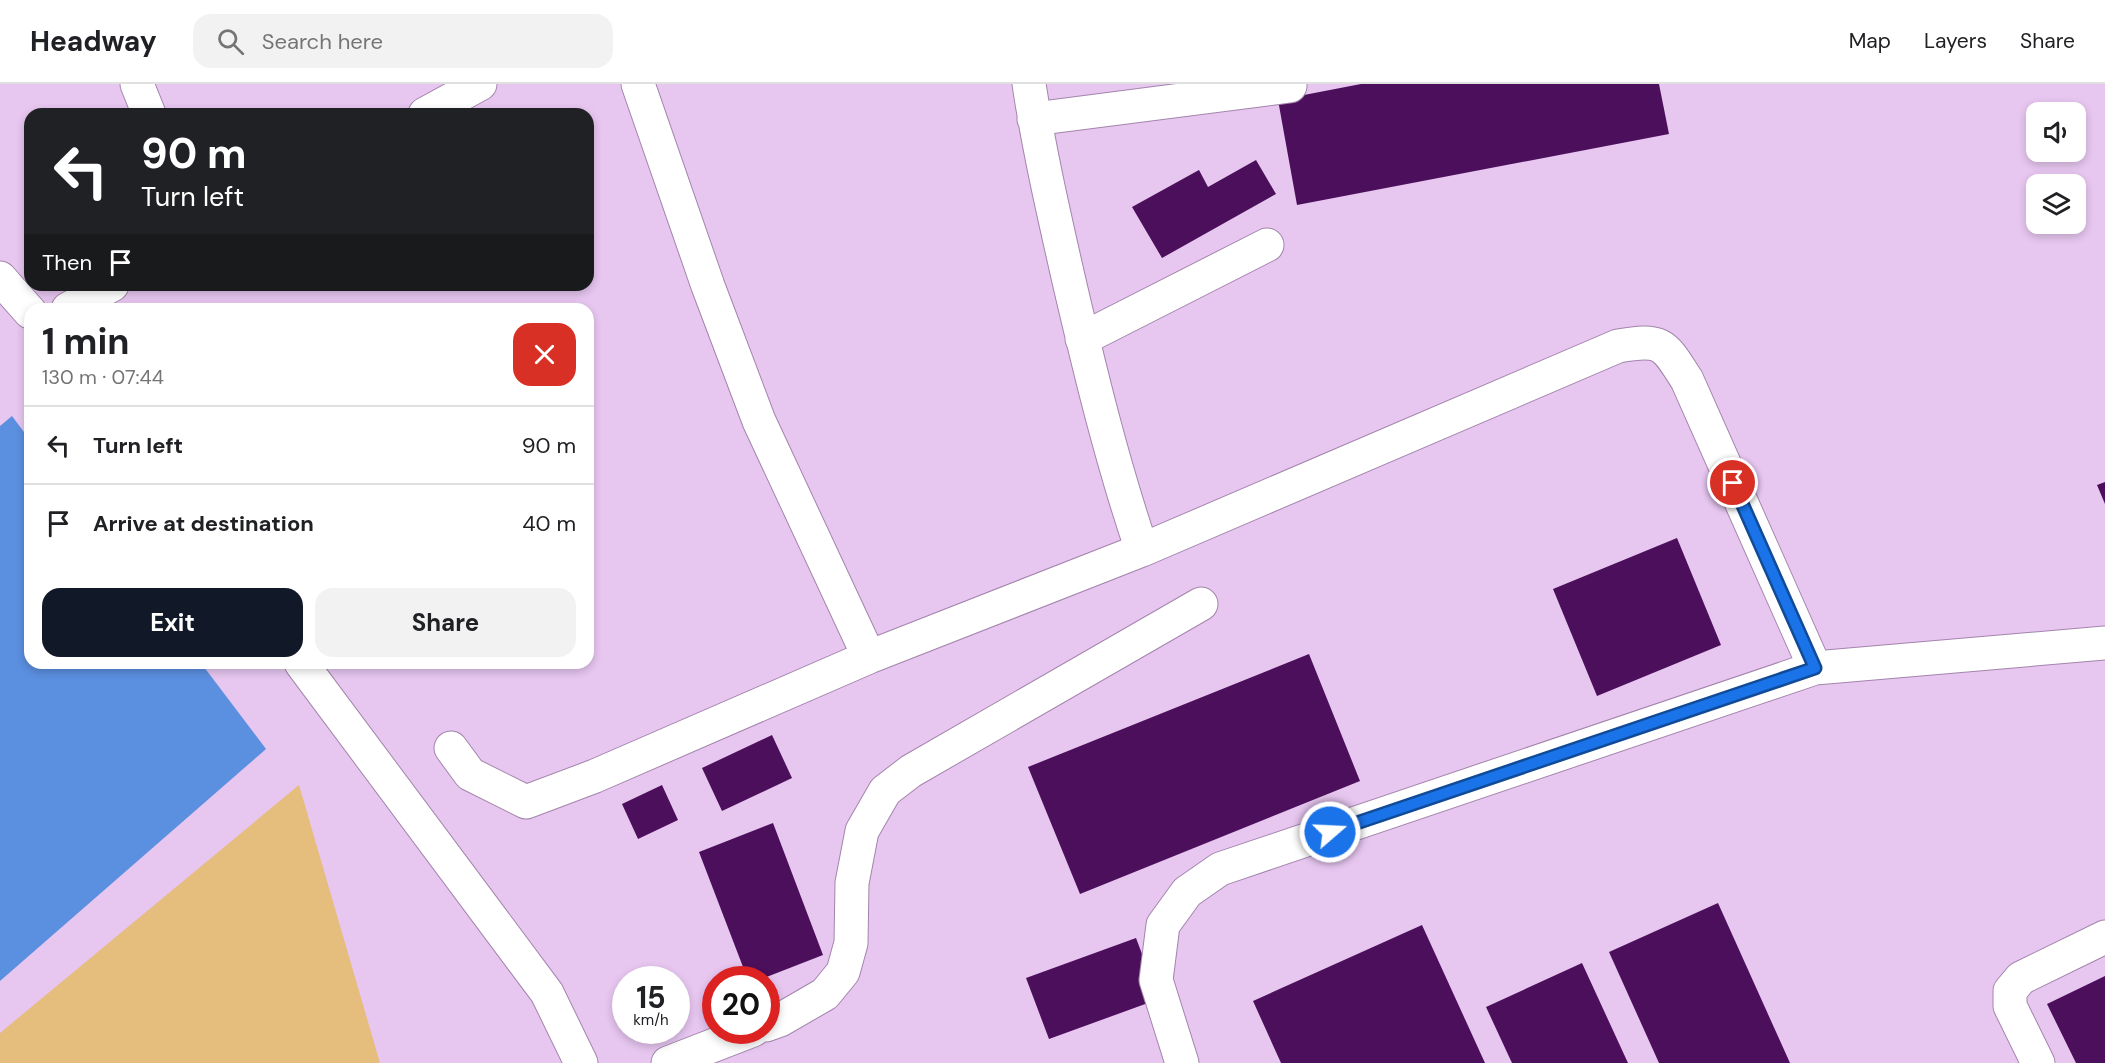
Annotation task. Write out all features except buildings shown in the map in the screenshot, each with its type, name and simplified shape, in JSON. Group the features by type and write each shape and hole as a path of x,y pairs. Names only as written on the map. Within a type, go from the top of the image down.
{"street":[{"path":"137,84 147,108"},
{"path":"436,108 480,84"},
{"path":"638,84 708,286 759,421 869,657"},
{"path":"1029,84 1039,150 1082,339 1125,501 1142,550"},
{"path":"1034,119 1290,86"},
{"path":"1082,339 1267,245"},
{"path":"0,278 24,305"},
{"path":"79,303 101,291"},
{"path":"451,748 470,774 526,802 595,776 869,657 1142,550 1618,346 1645,341 1667,349 1687,380 1815,668"},
{"path":"780,1020 825,994 843,972 850,943 852,883 862,831 885,791 911,771 1201,604"},
{"path":"1182,1063 1156,980 1163,925 1187,892 1220,869 1815,668 2105,643"},
{"path":"305,669 547,993 581,1063"},
{"path":"2038,1063 2010,1006 2010,991 2021,978 2105,937"},
{"path":"668,1063 717,1044"}],"shaded area":[{"path":"299,785 380,1063 0,1063 0,1033"}],"water":[{"path":"12,416 24,432 24,669 206,669 266,749 0,981 0,426"}],"route":[{"path":"1330,832 1815,668 1733,483"}]}
